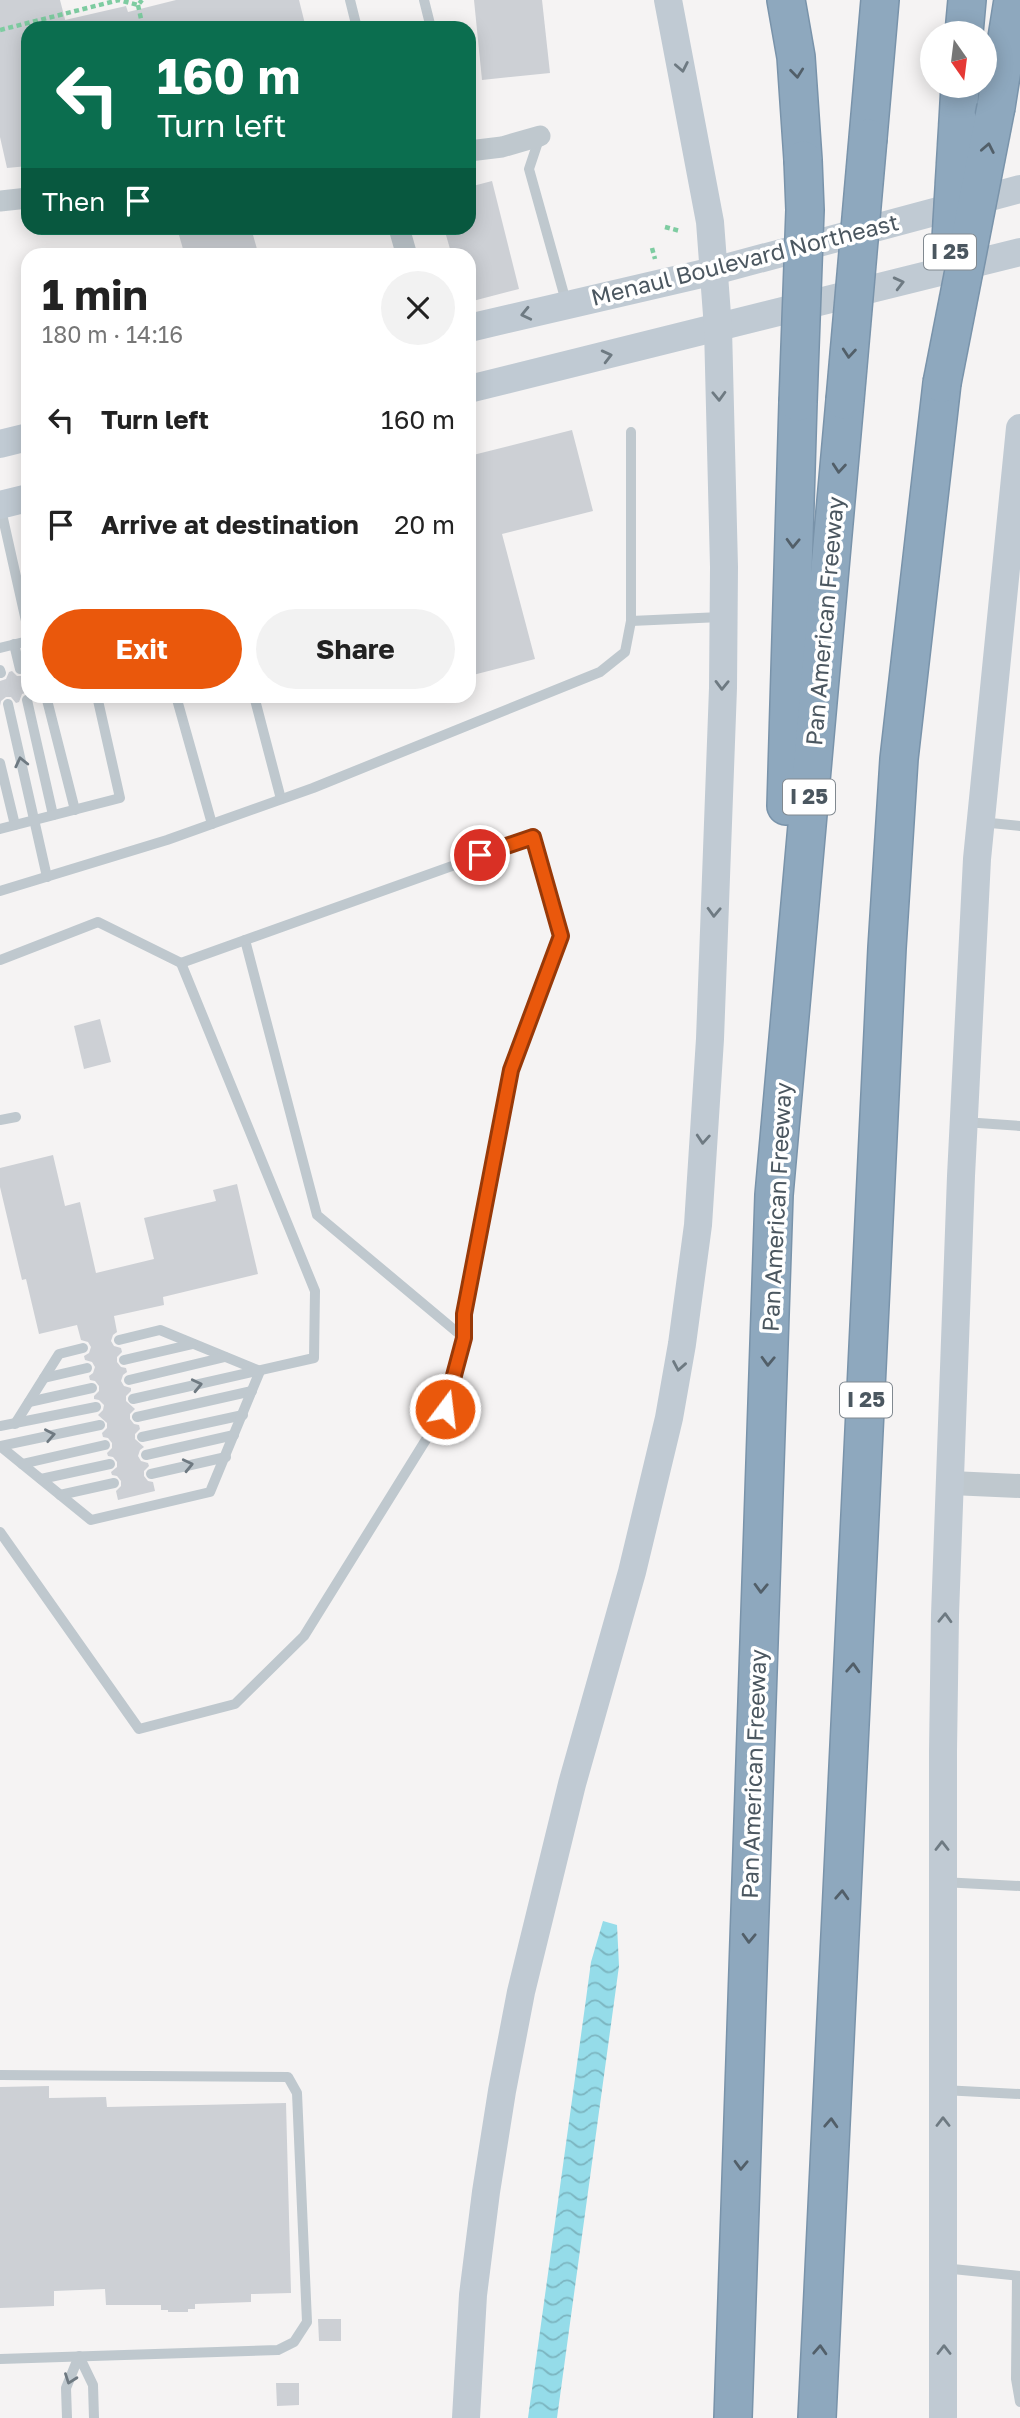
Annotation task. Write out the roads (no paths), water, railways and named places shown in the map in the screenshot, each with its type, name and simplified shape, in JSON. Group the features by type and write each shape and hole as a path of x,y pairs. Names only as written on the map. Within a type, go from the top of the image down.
{"highway":[{"name":"Pan American Freeway","path":"733,2418 774,1195 880,0"},
{"path":"965,21 967,0"},
{"path":"942,383 996,107 1013,0"},
{"path":"774,1195 805,210 800,103 787,2"},
{"name":"I 25","path":"817,2418 887,948 899,759 942,383 959,103"}],"main road":[{"path":"466,2418 473,2295 486,2192 521,1992 572,1784 632,1572 669,1418 698,1225 710,1039 724,617 718,328 710,222 668,0"},
{"name":"Menaul Boulevard Northeast","path":"476,326 714,271 1020,189"},
{"path":"476,387 1020,253"},
{"path":"943,2418 942,1882 945,1615 964,1122 981,822 1004,625 1020,428"},
{"path":"0,444 21,439"},
{"path":"0,505 21,500"}],"street":[{"path":"476,150 502,147 540,135"},
{"path":"0,201 21,199"},
{"path":"951,1483 1020,1486"}],"lane":[{"path":"350,0 355,21"},
{"path":"424,0 429,21"},
{"path":"540,135 529,169 566,305"},
{"path":"0,891 167,840 281,799 600,671 625,652 631,621 631,432"},
{"path":"0,505 21,580"},
{"path":"631,621 724,617"},
{"path":"0,648 21,642"},
{"path":"14,644 20,669"},
{"path":"28,703 53,815"},
{"path":"48,703 75,810"},
{"path":"0,829 120,798 99,703"},
{"path":"178,703 212,824"},
{"path":"256,703 281,799"},
{"path":"8,704 47,877"},
{"path":"0,763 15,825"},
{"path":"981,822 1020,826"},
{"path":"0,1532 139,1729 235,1704 304,1636 445,1409 464,1338 464,1314 511,1070 561,936 533,837 181,963"},
{"path":"0,960 98,922 181,963 315,1291 314,1357 133,1399"},
{"path":"245,940 317,1215 464,1338"},
{"path":"0,1120 16,1117"},
{"path":"964,1122 1020,1126"},
{"path":"119,1340 160,1330 260,1371"},
{"path":"124,1360 194,1344"},
{"path":"15,1424 59,1354 83,1348"},
{"path":"129,1380 226,1357"},
{"path":"44,1378 87,1368"},
{"path":"0,1446 91,1520 210,1492 260,1371"},
{"path":"29,1402 92,1388"},
{"path":"137,1417 252,1391"},
{"path":"0,1426 96,1407"},
{"path":"142,1437 243,1415"},
{"path":"0,1446 100,1425"},
{"path":"146,1455 234,1435"},
{"path":"22,1464 105,1444"},
{"path":"151,1474 226,1457"},
{"path":"41,1479 110,1464"},
{"path":"60,1495 114,1483"},
{"path":"942,1882 1020,1886"},
{"path":"0,2075 288,2077 298,2093 307,2322 294,2343 278,2350 0,2359"},
{"path":"943,2090 1020,2094"},
{"path":"943,2268 1019,2276 1016,2379 1020,2402"},
{"path":"67,2418 66,2388 79,2356"},
{"path":"79,2356 93,2385 94,2418"}],"water":[{"path":"603,1921 617,1925 619,1966 557,2418 528,2418 591,1962"}]}
